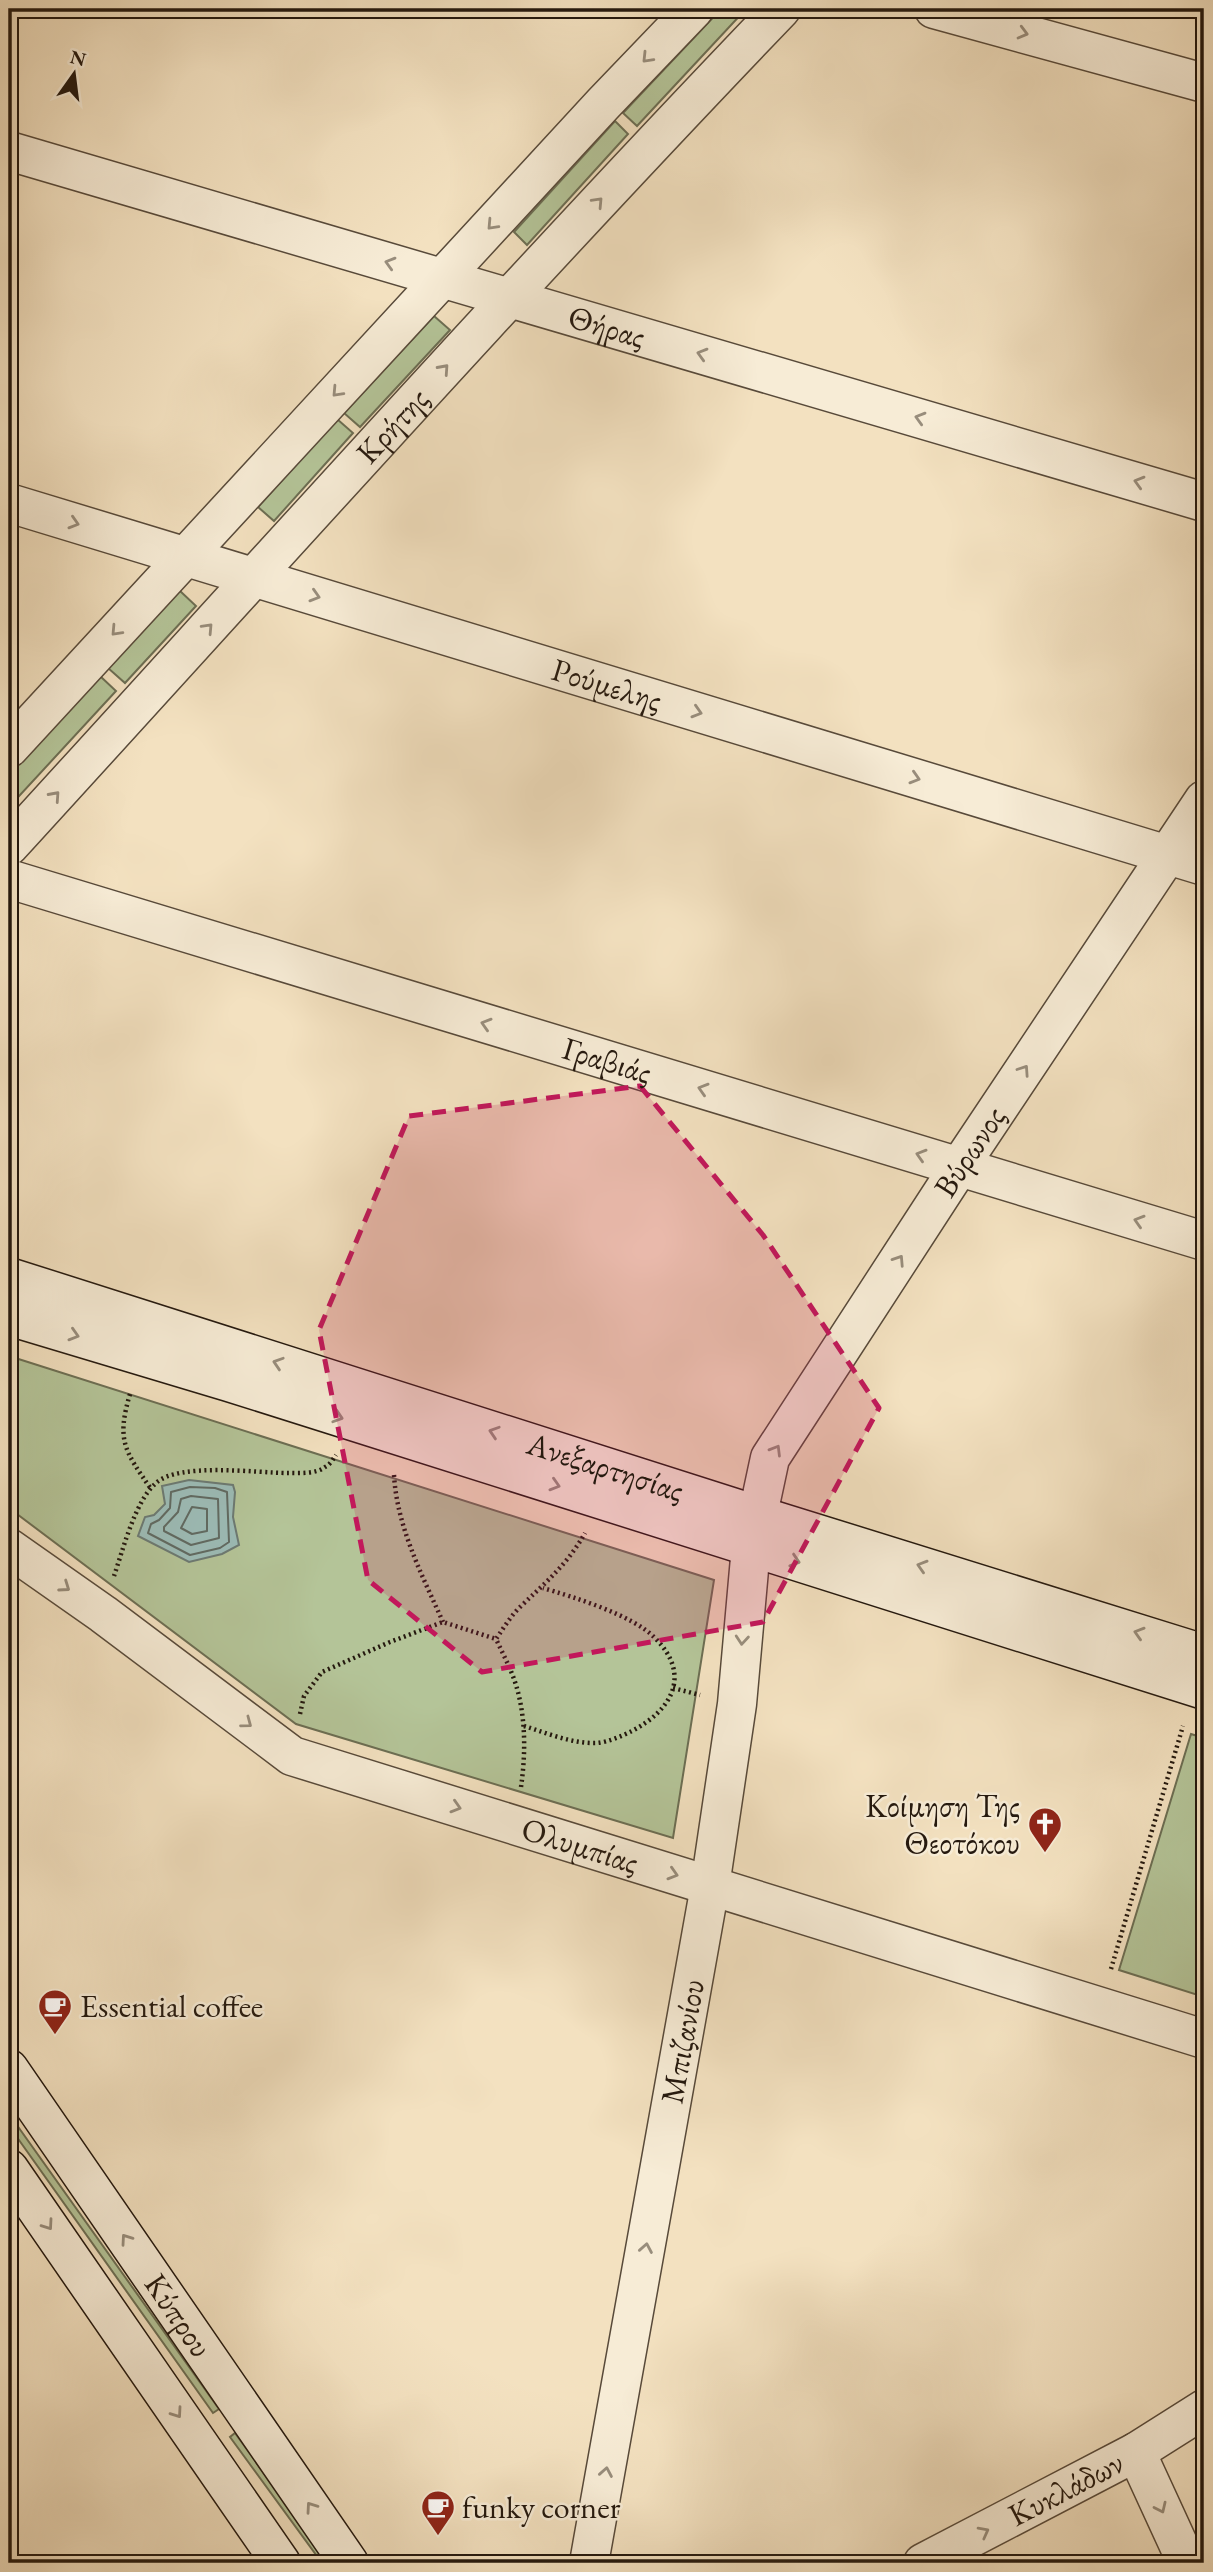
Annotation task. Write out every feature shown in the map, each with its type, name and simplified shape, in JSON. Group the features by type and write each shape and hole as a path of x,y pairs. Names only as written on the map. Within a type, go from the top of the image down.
{"street":[{"name":"Κρήτης","path":"9,748 694,9"},
{"name":"Κρήτης","path":"9,846 650,145 781,9"},
{"path":"933,9 1204,83"},
{"name":"Θήρας","path":"9,151 1204,502"},
{"name":"Ρούμελης","path":"9,503 1204,866"},
{"name":"Βύρωνος","path":"754,1531 770,1458 959,1167 1204,800"},
{"name":"Γραβιάς","path":"9,879 1204,1241"},
{"name":"Ανεξαρτησίας","path":"9,1277 754,1531 1201,1677"},
{"name":"Ανεξαρτησίας","path":"9,1316 604,1500 754,1531"},
{"name":"Μπιζανίου","path":"590,2563 710,1886 737,1704 754,1531"},
{"name":"Ολυμπίας","path":"9,1548 103,1614 292,1756 1204,2039"},
{"name":"Κύπρου","path":"9,2069 349,2563"},
{"name":"Κύπρου","path":"9,2172 281,2563"},
{"name":"Κυκλάδων","path":"923,2563 1136,2452 1204,2409"},
{"path":"1136,2452 1187,2563"}],"path":[{"path":"141,1356 127,1404 122,1438 128,1456 150,1489"},
{"path":"103,1614 125,1543 150,1489 157,1481 180,1472 317,1471 327,1467 337,1454 350,1420"},
{"path":"392,1433 395,1489 400,1517 443,1622"},
{"path":"496,1639 518,1609 542,1588 575,1551 604,1500"},
{"path":"524,1726 574,1741 598,1743 649,1722 666,1706 673,1688 674,1671 667,1653 654,1636 602,1609 542,1588"},
{"path":"292,1756 304,1696 322,1672 358,1654 443,1622 496,1639 515,1680 524,1726 525,1757 516,1826"},
{"path":"1100,2007 1201,1677"}],"highlighted area":[{"path":"640,1086 763,1235 879,1408 763,1622 482,1672 368,1580 319,1330 409,1116"}],"green space":[{"path":"721,9 746,9 637,126 623,113"},
{"path":"615,121 628,134 527,245 514,232"},
{"path":"434,316 450,330 360,427 344,413"},
{"path":"337,419 353,433 274,521 258,507"},
{"path":"179,590 196,606 125,683 108,668"},
{"path":"100,676 116,691 9,807 9,774"},
{"path":"9,1356 714,1580 673,1838 296,1724 9,1508"},
{"path":"1191,1734 1204,1738 1204,1997 1119,1970"},
{"path":"9,2114 219,2409 213,2413 9,2126"},
{"path":"235,2433 329,2563 322,2563 230,2437"}],"water":[{"path":"189,1480 233,1485 233,1517 239,1545 222,1554 189,1562 138,1536 145,1517 154,1515 165,1504 162,1486"}],"place":[{"name":"Κοίμηση Της Θεοτόκου","path":"1045,1854"},
{"name":"Essential coffee","path":"55,2036"},
{"name":"funky corner","path":"438,2537"}]}
